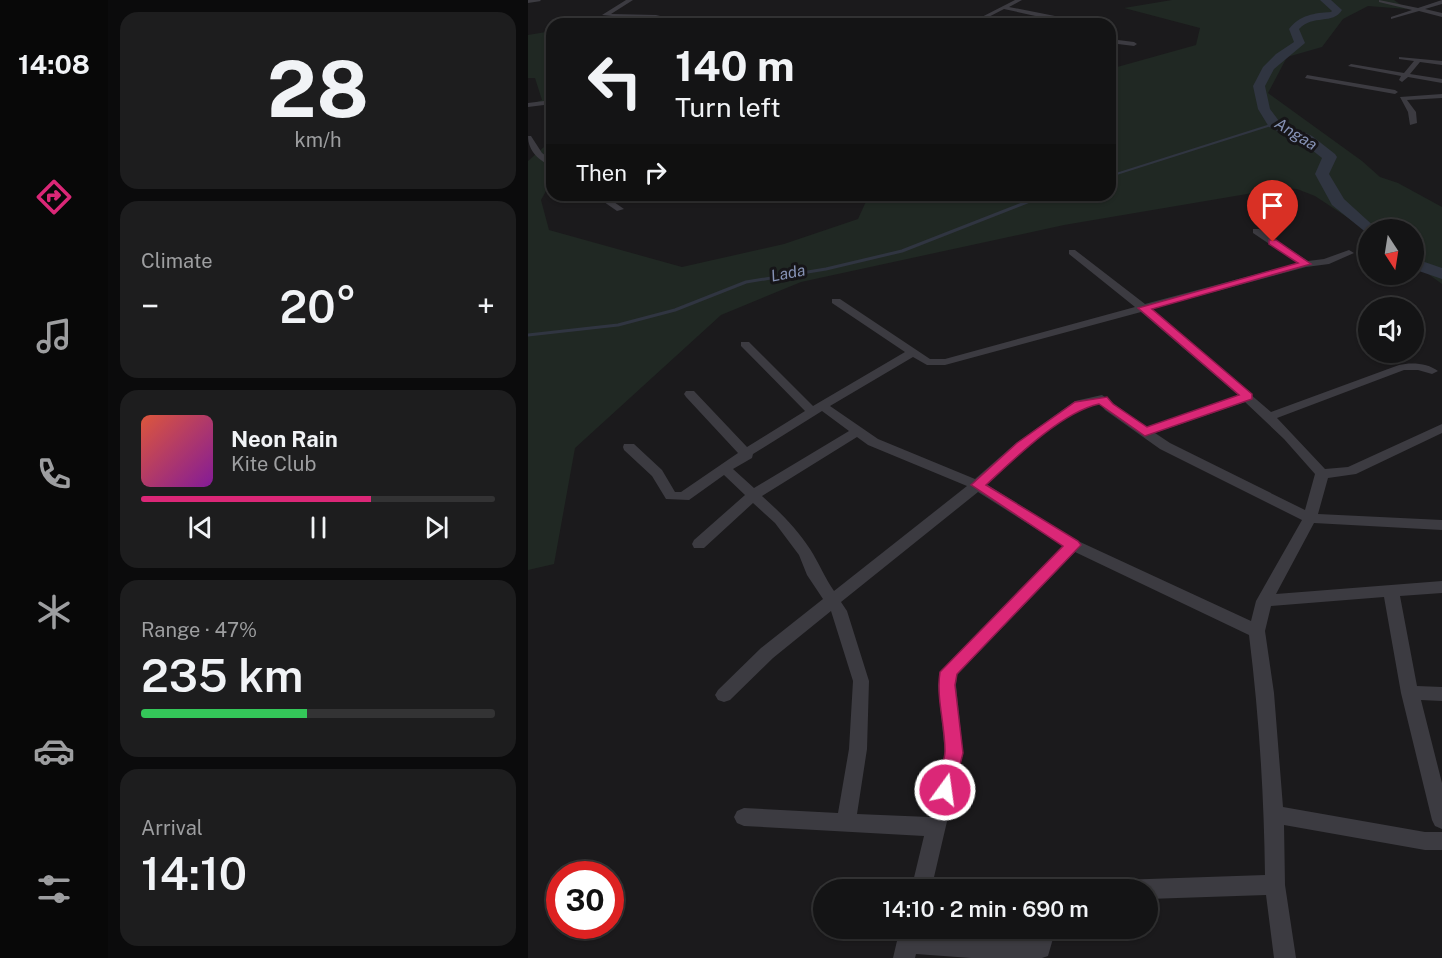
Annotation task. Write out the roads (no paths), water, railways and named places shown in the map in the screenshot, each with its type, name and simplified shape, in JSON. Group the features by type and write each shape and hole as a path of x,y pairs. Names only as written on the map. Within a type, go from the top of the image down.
{"street":[{"path":"630,0 605,15 658,18"},
{"path":"984,18 1019,0"},
{"path":"528,1 538,1"},
{"path":"1381,1 1442,15"},
{"path":"1394,18 1442,2"},
{"path":"1005,8 1055,18"},
{"path":"1116,42 1134,45"},
{"path":"1401,58 1442,63"},
{"path":"1395,92 1418,60"},
{"path":"1351,66 1442,81"},
{"path":"1307,77 1395,92 1412,112 1413,123"},
{"path":"1402,98 1442,96"},
{"path":"528,105 546,103"},
{"path":"528,138 539,155 546,160"},
{"path":"607,201 620,209"},
{"path":"1256,231 1306,264"},
{"path":"1072,252 1144,308 1271,416 1302,448 1322,474"},
{"path":"836,301 927,362 945,362 1306,264 1326,262 1349,253"},
{"path":"745,344 817,408 873,442 977,485 1073,545 1257,631"},
{"path":"629,447 657,473 671,496 684,497 726,470 772,435 912,353"},
{"path":"1271,416 1404,368 1419,367 1432,371"},
{"path":"690,394 747,455"},
{"path":"1145,432 1247,397"},
{"path":"724,695 766,653 977,485 1021,446 1079,404 1087,402 1102,399 1109,407 1165,446 1310,518 1442,525"},
{"path":"1322,474 1351,471 1442,428"},
{"path":"699,544 752,496 857,431"},
{"path":"726,470 780,520 805,553 814,575 834,601 861,681 858,749 846,821"},
{"path":"1285,958 1275,885 1274,814 1265,693 1257,631 1264,601 1310,518 1322,474"},
{"path":"924,879 954,753 946,685 949,672 1073,545"},
{"path":"1264,601 1442,587"},
{"path":"1391,591 1410,693 1442,820"},
{"path":"1410,693 1442,694"},
{"path":"1274,814 1425,841 1442,841"},
{"path":"744,817 936,827"},
{"path":"1158,889 1275,885"},
{"path":"907,943 1028,951 1041,948 1043,939"}],"waterway":[{"name":"Angaa","path":"1325,0 1337,10 1334,15 1312,17 1298,24 1294,29 1300,43 1280,56 1269,67 1259,86 1264,109 1274,124 1307,139 1330,157 1322,174 1338,202 1358,220"},
{"name":"Lada","path":"1116,174 1274,124"},
{"name":"Lada","path":"528,335 618,325 675,310 746,282 826,269 902,251 1030,201"},
{"name":"Angaa","path":"1424,267 1442,274"}]}
